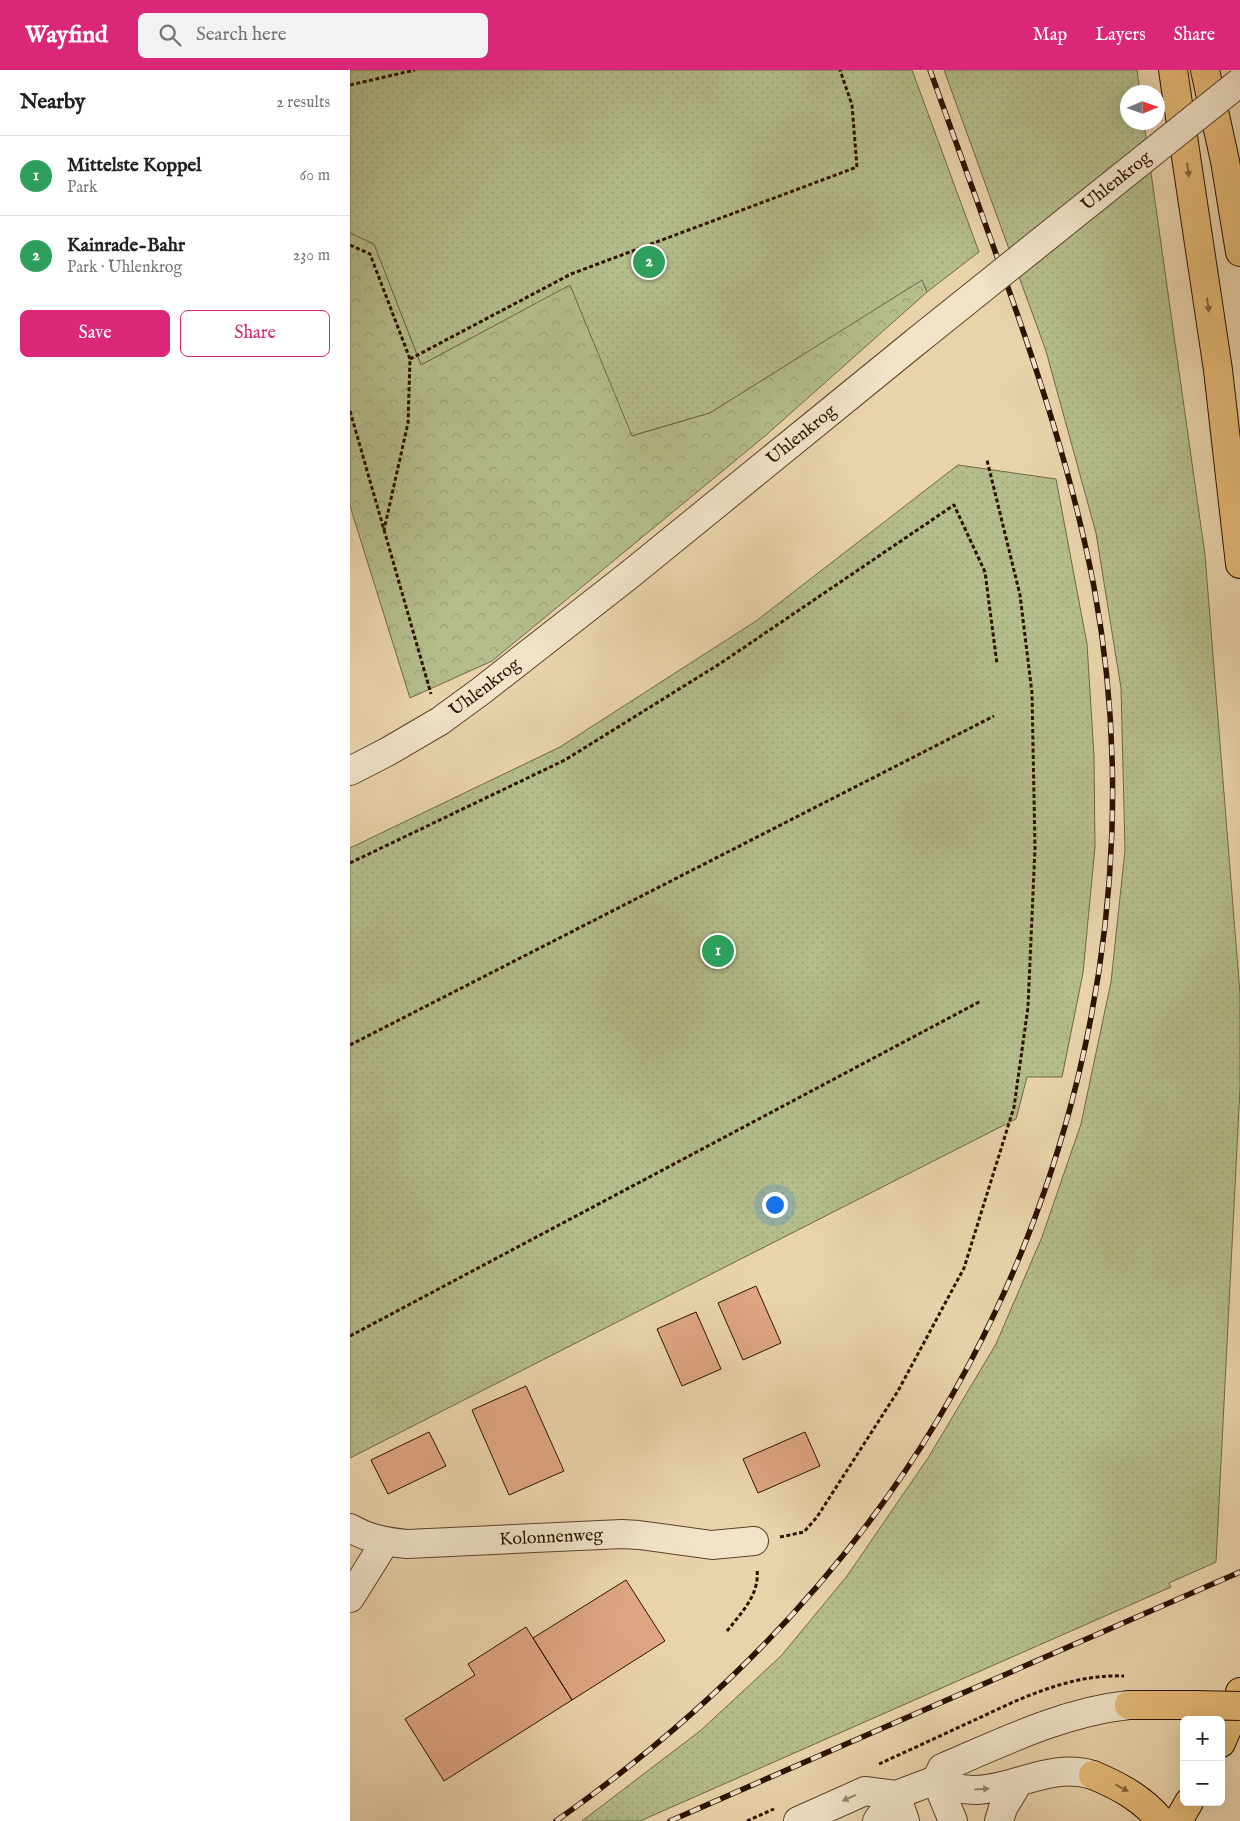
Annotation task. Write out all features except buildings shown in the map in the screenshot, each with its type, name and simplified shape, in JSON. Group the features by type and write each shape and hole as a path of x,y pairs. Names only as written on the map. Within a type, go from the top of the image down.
{"highway":[{"path":"1174,70 1218,370 1240,564"},
{"path":"1206,70 1225,161 1240,252"},
{"path":"1225,1733 1240,1692"},
{"path":"1129,1704 1240,1706"},
{"path":"1093,1775 1129,1792 1155,1814"},
{"path":"1178,1821 1187,1806"}],"street":[{"name":"Uhlenkrog","path":"350,771 440,721 546,641 1240,82"},
{"name":"Kolonnenweg","path":"350,1528 367,1537 385,1542 407,1544 622,1534 712,1545 754,1542"},
{"path":"350,1598 385,1542"},
{"path":"798,1821 865,1791 896,1795 936,1780 942,1768 1032,1730 1088,1711 1129,1704"},
{"path":"936,1780 948,1787 982,1790 1000,1788 1055,1772 1081,1771 1093,1775"},
{"path":"936,1780 953,1821"},
{"path":"999,1821 1003,1808 1018,1783"},
{"path":"877,1821 896,1795"},
{"path":"896,1795 906,1821"}],"path":[{"path":"350,85 414,70"},
{"path":"410,359 571,274 857,167 852,105 840,70"},
{"path":"350,245 370,254 410,359 408,423 384,530"},
{"path":"350,411 440,721"},
{"path":"727,1631 750,1602 758,1580 754,1542 804,1532 817,1517 898,1391 964,1268 1014,1108 1029,997 1035,848 1032,693 1020,595 987,460"},
{"path":"350,863 565,760 721,663 954,505 985,572 997,664"},
{"path":"350,1045 994,716"},
{"path":"350,1336 981,1001"}],"green space":[{"path":"350,70 912,70 979,252 927,292 922,281 710,413 631,436 570,286 421,365 374,245 350,233"},
{"path":"944,70 1137,70 1139,85 1120,85 1120,130 1145,130 1205,555 1240,994 1240,1088 1216,1562 1169,1583 1171,1587 640,1821 582,1821 700,1731 781,1656 847,1576 928,1458 996,1344 1042,1237 1081,1124 1111,982 1125,850 1121,688 1096,533 1046,351"},
{"path":"350,233 374,244 421,365 570,285 632,436 710,413 922,280 927,292 765,436 492,661 410,698 350,506"},
{"path":"958,465 1056,479 1087,644 1094,756 1095,847 1083,973 1062,1077 1027,1077 1016,1119 350,1458 350,848 560,747 756,621"}],"railway":[{"path":"556,1821 643,1755 724,1684 800,1606 869,1522 938,1420 996,1311 1043,1196 1078,1078 1101,956 1112,833 1110,709 1094,587 1076,505 1041,384 930,70"},
{"path":"670,1821 1240,1572"}],"place":[{"name":"Kainrade-Bahr","path":"649,262"},
{"name":"Mittelste Koppel","path":"718,951"}]}
